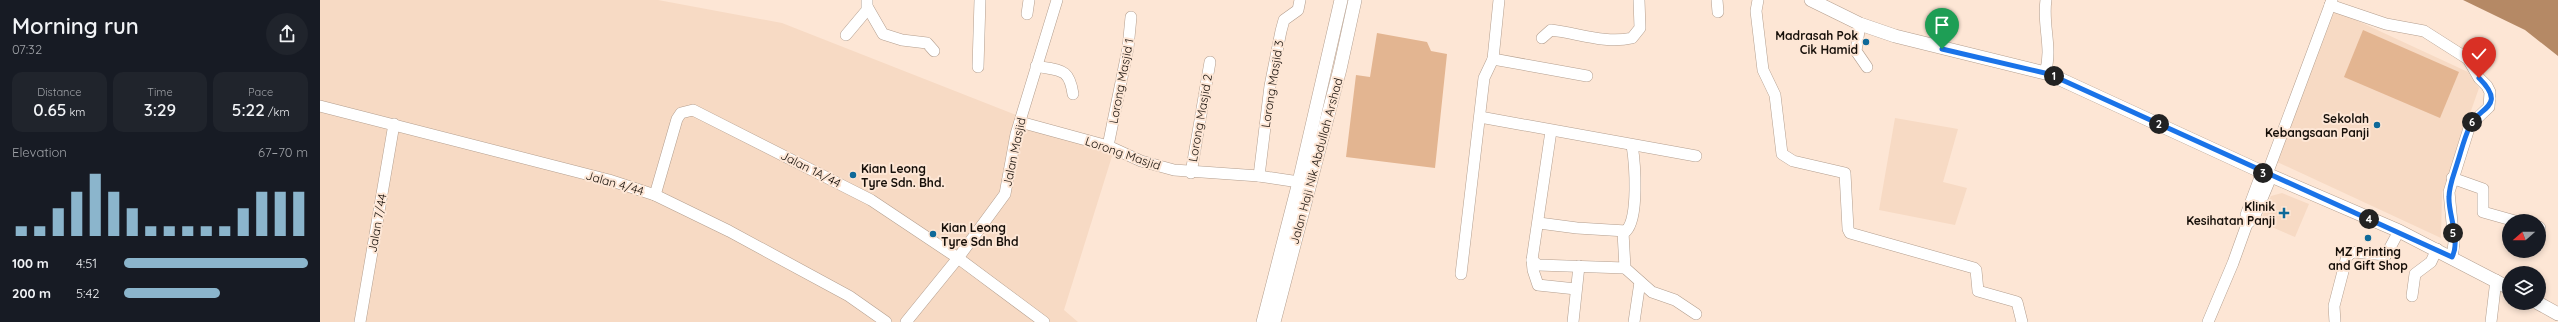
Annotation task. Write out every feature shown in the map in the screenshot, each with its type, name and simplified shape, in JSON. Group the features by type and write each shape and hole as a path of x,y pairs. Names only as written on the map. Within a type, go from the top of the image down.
{"main road":[{"name":"Jalan Haji Nik Abdullah Arshad","path":"1263,322 1299,182 1341,0"},
{"name":"Jalan Haji Nik Abdullah Arshad","path":"1274,322 1340,69 1355,0"},
{"path":"1811,0 1830,5 1860,24 1942,49 2044,73 2267,174 2399,231 2437,249 2502,284"},
{"path":"2546,307 2558,314"}],"street":[{"path":"978,67 980,0"},
{"path":"1027,14 1029,0"},
{"name":"Jalan Masjid","path":"906,322 958,258 1006,194 1016,134 1057,0"},
{"name":"Lorong Masjid 3","path":"1259,176 1270,86 1281,31 1284,20 1298,10 1300,0"},
{"path":"1462,274 1484,78 1494,59 1499,0"},
{"path":"1542,38 1551,30 1580,34 1608,41 1632,38 1640,28 1639,0"},
{"path":"1717,0 1718,12"},
{"path":"1758,0 1756,11 1763,70 1774,93 1782,154 1793,161 1845,173 1848,229 1850,233 1974,268 1978,291 1985,295 2015,301 2020,306 2022,322"},
{"path":"2044,73 2049,49 2045,8 2046,0"},
{"path":"2208,322 2247,224 2254,218 2267,174 2331,3 2386,24 2424,31 2471,63 2479,78 2487,86 2490,101 2487,110 2470,125 2452,178 2448,197 2454,243 2452,257"},
{"path":"846,35 868,4 883,34 902,40 927,43 934,51"},
{"name":"Lorong Masjid 1","path":"1108,146 1128,48 1131,16"},
{"path":"1860,24 1856,51 1867,67"},
{"path":"1494,59 1587,76"},
{"name":"Lorong Masjid 2","path":"1191,173 1210,62"},
{"path":"1036,66 1065,72 1071,79 1073,94"},
{"name":"Jalan 4/44","path":"320,106 609,180 655,195 729,231 849,296 886,322"},
{"name":"Jalan 1A/44","path":"655,195 676,119 685,111 693,110 871,200 958,258 1044,322"},
{"path":"1480,118 1696,156"},
{"name":"Lorong Masjid","path":"1020,122 1108,146 1141,161 1191,173 1259,176 1299,182"},
{"name":"Jalan 7/44","path":"360,322 394,124"},
{"path":"1551,131 1539,223 1532,260 1533,270 1538,285 1576,289"},
{"path":"1625,268 1623,232 1630,224 1637,180 1632,145"},
{"path":"2452,178 2483,189 2482,212 2502,217"},
{"path":"1539,223 1623,232"},
{"path":"2335,322 2333,310 2347,256 2353,252 2386,255 2399,231"},
{"path":"2412,296 2415,274 2431,262 2437,249"},
{"path":"1532,260 1538,265 1625,268 1652,292 1675,300 1696,314"},
{"path":"1573,322 1579,266"},
{"path":"2491,322 2496,280"},
{"path":"1634,322 1640,282"}],"shaded area":[{"path":"320,0 658,0 782,23 1113,153 1064,310 1078,322 320,322"},
{"path":"2463,0 2558,0 2558,56 2525,30"},
{"name":"Sekolah Kebangsaan Panji","path":"2332,9 2468,72 2479,88 2442,193 2441,238 2275,161"},
{"path":"2363,30 2459,72 2440,118 2344,77"},
{"path":"1377,33 1427,42 1431,51 1447,54 1435,168 1346,157 1356,75 1370,77"},
{"path":"1895,118 1958,129 1943,182 1967,188 1955,225 1879,210"},
{"name":"Klinik Kesihatan Panji","path":"2282,193 2309,204 2295,237 2260,222 2271,196"}],"place":[{"name":"Madrasah Pok Cik Hamid","path":"1866,42"},
{"name":"Sekolah Kebangsaan Panji","path":"2377,125"},
{"name":"Kian Leong Tyre Sdn. Bhd.","path":"853,175"},
{"name":"Klinik Kesihatan Panji","path":"2284,213"},
{"name":"Kian Leong Tyre Sdn Bhd","path":"933,234"},
{"name":"MZ Printing and Gift Shop","path":"2368,238"}],"route":[{"path":"1942,49 2049,74 2262,172 2399,231 2452,257 2454,253 2454,243 2448,197 2452,178 2470,125 2474,119 2487,110 2490,101 2490,92 2487,86 2479,78"}]}
